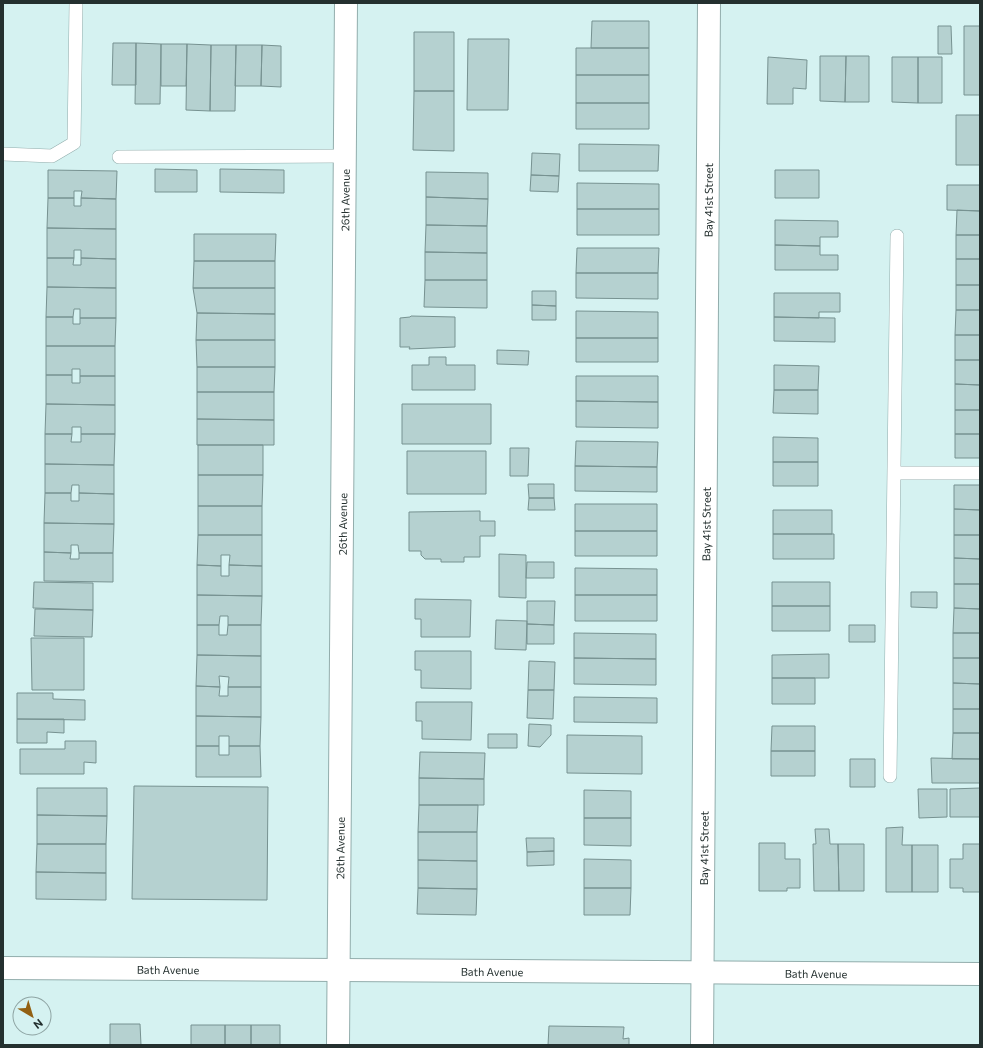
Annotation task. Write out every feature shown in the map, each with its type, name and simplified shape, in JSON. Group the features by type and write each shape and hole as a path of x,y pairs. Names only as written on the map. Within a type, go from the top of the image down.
{"street":[{"name":"26th Avenue","path":"338,1045 346,3"},
{"name":"Bay 41st Street","path":"702,1045 709,3"},
{"name":"Bath Avenue","path":"3,968 980,974"}],"lane":[{"path":"3,154 52,156 74,143 76,3"},
{"path":"119,157 345,156"},
{"path":"890,776 897,236"},
{"path":"894,473 980,473"}],"building":[{"path":"592,21 649,21 649,48 591,48"},
{"path":"938,26 951,26 952,54 938,54"},
{"path":"964,26 980,26 980,95 964,95"},
{"path":"414,32 454,32 454,91 414,91"},
{"path":"468,39 509,39 508,110 467,110"},
{"path":"113,43 136,43 136,85 112,85"},
{"path":"136,43 161,44 160,104 135,104"},
{"path":"161,44 187,44 186,86 161,86"},
{"path":"187,44 211,45 210,111 186,110"},
{"path":"211,45 236,45 235,111 210,111"},
{"path":"236,45 262,45 261,86 235,86"},
{"path":"262,45 281,46 281,87 261,86"},
{"path":"576,48 649,48 649,75 576,75"},
{"path":"820,56 846,56 845,102 820,101"},
{"path":"846,56 869,56 869,102 845,102"},
{"path":"768,57 807,60 806,89 793,88 793,104 767,104"},
{"path":"892,57 918,57 918,103 892,102"},
{"path":"918,57 942,57 942,103 918,103"},
{"path":"576,75 649,75 649,103 576,103"},
{"path":"414,91 454,91 454,151 413,150"},
{"path":"576,103 649,103 649,129 576,129"},
{"path":"956,115 980,115 980,165 956,165"},
{"path":"579,144 659,145 658,171 579,171"},
{"path":"532,153 560,154 559,176 531,175"},
{"path":"155,169 197,170 197,192 155,192"},
{"path":"220,169 284,170 284,193 220,192"},
{"path":"48,170 117,171 116,199 81,198 82,191 74,191 74,198 48,198"},
{"path":"775,170 819,170 819,198 775,198"},
{"path":"426,172 488,173 488,199 426,197"},
{"path":"531,175 559,176 558,192 530,191"},
{"path":"577,183 659,184 659,209 577,209"},
{"path":"947,185 980,185 980,211 947,210"},
{"path":"426,197 488,199 487,226 426,225"},
{"path":"48,198 74,198 74,206 81,206 81,198 116,199 116,229 47,228"},
{"path":"577,209 659,209 659,235 577,235"},
{"path":"957,210 980,211 980,235 956,235"},
{"path":"775,220 838,221 838,237 820,237 820,246 775,245"},
{"path":"426,225 487,226 487,253 425,252"},
{"path":"47,228 116,229 116,259 81,258 81,250 74,250 74,258 47,258"},
{"path":"194,234 276,234 275,261 194,261"},
{"path":"956,235 980,235 980,259 956,259"},
{"path":"775,245 820,246 820,255 838,255 838,270 775,270"},
{"path":"577,248 659,248 658,273 576,273"},
{"path":"425,252 487,253 487,280 425,280"},
{"path":"47,258 74,258 73,265 81,265 81,258 116,259 116,288 47,287"},
{"path":"956,259 980,259 980,285 956,285"},
{"path":"194,261 275,261 275,288 193,288"},
{"path":"576,273 658,273 658,299 576,298"},
{"path":"425,280 487,280 487,308 424,307"},
{"path":"956,285 980,285 980,310 956,310"},
{"path":"47,287 116,288 116,318 80,318 80,309 74,309 73,317 46,317"},
{"path":"193,288 275,288 275,314 197,313"},
{"path":"532,291 556,291 556,306 532,305"},
{"path":"774,293 840,293 840,312 819,312 819,318 774,317"},
{"path":"532,305 556,306 556,320 532,320"},
{"path":"956,310 980,310 980,335 955,335"},
{"path":"576,311 658,312 658,338 576,338"},
{"path":"197,313 275,314 275,340 196,340"},
{"path":"411,316 455,317 455,347 409,349 410,347 400,347 400,318"},
{"path":"46,317 73,317 73,324 80,324 80,318 116,318 115,346 46,346"},
{"path":"774,317 835,318 835,342 774,341"},
{"path":"955,335 980,335 980,360 955,360"},
{"path":"576,338 658,338 658,362 576,362"},
{"path":"196,340 275,340 275,367 197,367"},
{"path":"46,346 115,346 115,376 80,376 80,369 72,369 72,375 46,375"},
{"path":"497,350 529,351 528,365 497,364"},
{"path":"429,357 446,357 446,365 475,365 475,390 412,390 412,365 429,365"},
{"path":"955,360 980,360 980,385 955,384"},
{"path":"774,365 819,366 818,390 774,390"},
{"path":"197,367 275,367 274,392 197,392"},
{"path":"46,375 72,375 72,383 80,383 80,376 115,376 115,405 46,404"},
{"path":"576,376 658,376 658,402 576,401"},
{"path":"955,384 980,385 980,410 955,410"},
{"path":"774,390 818,390 818,414 773,413"},
{"path":"197,392 274,392 274,420 197,419"},
{"path":"576,401 658,402 658,428 576,427"},
{"path":"46,404 115,405 115,434 81,434 81,427 72,427 72,434 45,434"},
{"path":"402,404 491,404 491,444 402,444"},
{"path":"955,410 980,410 980,434 955,434"},
{"path":"197,419 274,420 274,445 197,445"},
{"path":"45,434 72,434 71,442 81,442 81,434 115,434 114,465 45,464"},
{"path":"955,434 980,434 980,458 955,458"},
{"path":"773,437 818,438 818,462 773,462"},
{"path":"576,441 658,442 657,467 575,466"},
{"path":"198,445 263,445 263,475 198,475"},
{"path":"510,448 529,448 528,476 510,476"},
{"path":"407,451 486,451 486,494 407,494"},
{"path":"773,462 818,462 818,486 773,486"},
{"path":"45,464 114,465 114,494 79,493 79,485 72,485 71,493 45,493"},
{"path":"575,466 657,467 657,492 575,491"},
{"path":"198,475 263,475 262,506 198,506"},
{"path":"528,484 554,484 554,498 529,498"},
{"path":"954,485 980,485 980,510 954,509"},
{"path":"45,493 71,493 71,501 79,501 79,493 114,494 114,524 44,523"},
{"path":"529,498 554,498 555,510 528,510"},
{"path":"575,504 657,504 657,531 575,531"},
{"path":"198,506 262,506 262,535 198,535"},
{"path":"954,509 980,510 980,535 954,535"},
{"path":"773,510 832,510 832,534 773,534"},
{"path":"480,511 480,521 495,521 495,536 480,536 480,557 464,557 464,562 441,562 441,559 425,559 421,555 421,551 409,551 409,512"},
{"path":"44,523 114,524 113,553 79,553 78,545 71,545 71,553 44,552"},
{"path":"575,531 657,531 657,556 575,556"},
{"path":"773,534 834,534 834,559 773,559"},
{"path":"198,535 262,535 262,566 229,565 230,555 221,555 221,566 197,565"},
{"path":"954,535 980,535 980,559 954,558"},
{"path":"44,552 71,553 70,559 79,559 79,553 113,553 113,582 44,581"},
{"path":"499,554 526,555 526,598 499,597"},
{"path":"954,558 980,559 980,584 954,584"},
{"path":"527,562 554,562 554,578 526,578"},
{"path":"197,565 221,566 221,576 229,576 229,565 262,566 262,596 197,595"},
{"path":"575,568 657,569 657,595 575,595"},
{"path":"34,582 93,583 93,610 33,608"},
{"path":"772,582 830,582 830,606 772,606"},
{"path":"954,584 980,584 980,609 954,608"},
{"path":"911,592 937,592 937,608 911,607"},
{"path":"197,595 262,596 261,625 228,625 228,616 220,616 219,625 197,625"},
{"path":"575,595 657,595 657,621 575,621"},
{"path":"415,599 471,600 470,637 421,637 421,619 415,619"},
{"path":"527,601 555,601 554,625 527,624"},
{"path":"772,606 830,606 830,631 772,631"},
{"path":"954,608 980,609 980,633 953,633"},
{"path":"35,609 93,610 92,637 34,636"},
{"path":"496,620 527,621 526,650 495,649"},
{"path":"527,624 554,625 554,644 527,644"},
{"path":"197,625 219,625 219,635 227,635 228,625 261,625 261,656 197,655"},
{"path":"849,625 875,625 875,642 849,642"},
{"path":"574,633 656,634 656,659 574,658"},
{"path":"953,633 980,633 980,658 953,658"},
{"path":"31,638 84,638 84,690 32,690"},
{"path":"415,651 471,651 471,689 421,688 421,670 415,670"},
{"path":"829,654 829,678 772,678 772,655"},
{"path":"197,655 261,656 261,687 228,687 229,677 219,676 220,687 196,686"},
{"path":"574,658 656,659 656,685 574,684"},
{"path":"953,658 980,658 980,684 953,683"},
{"path":"529,661 555,662 554,690 528,690"},
{"path":"772,678 815,678 815,704 772,704"},
{"path":"953,683 980,684 980,709 953,709"},
{"path":"196,686 220,687 219,696 228,696 228,687 261,687 261,717 196,716"},
{"path":"528,690 554,690 553,719 527,718"},
{"path":"17,693 53,693 53,699 85,700 85,720 17,719"},
{"path":"574,697 657,698 657,723 574,722"},
{"path":"416,702 472,702 471,740 422,739 422,721 416,721"},
{"path":"953,709 980,709 980,733 953,733"},
{"path":"196,716 261,717 260,746 229,746 229,736 219,736 219,746 196,746"},
{"path":"17,719 64,719 64,733 47,732 47,743 17,743"},
{"path":"529,724 551,725 551,735 540,747 528,746"},
{"path":"772,726 815,726 815,751 771,751"},
{"path":"953,733 980,733 980,759 952,759"},
{"path":"488,734 517,734 517,748 488,748"},
{"path":"567,735 642,736 642,774 567,773"},
{"path":"65,741 96,741 96,763 84,762 84,774 20,774 20,749 65,749"},
{"path":"196,746 219,746 219,755 229,755 229,746 260,746 261,777 196,777"},
{"path":"771,751 815,751 815,776 771,776"},
{"path":"420,752 485,753 484,779 419,778"},
{"path":"931,758 980,759 980,783 932,783"},
{"path":"850,759 875,759 875,787 850,787"},
{"path":"419,778 484,779 484,805 419,805"},
{"path":"134,786 268,787 267,900 132,899"},
{"path":"37,788 107,788 107,816 37,815"},
{"path":"980,788 980,817 950,817 950,789"},
{"path":"918,789 947,789 947,817 919,818"},
{"path":"584,790 631,791 631,818 584,818"},
{"path":"419,805 478,805 477,832 418,832"},
{"path":"37,815 107,816 106,844 37,844"},
{"path":"584,818 631,818 631,846 584,845"},
{"path":"903,827 902,845 912,845 912,892 886,892 886,828"},
{"path":"815,829 829,829 830,844 838,844 839,891 814,891 813,844 816,844"},
{"path":"418,832 477,832 477,861 418,860"},
{"path":"526,838 554,838 554,851 527,852"},
{"path":"759,843 785,843 785,859 800,859 800,888 787,888 787,891 759,891"},
{"path":"37,844 106,844 106,873 36,872"},
{"path":"838,844 864,844 864,891 839,891"},
{"path":"963,844 980,844 980,892 963,892 963,888 950,888 950,859 963,859"},
{"path":"912,845 938,845 938,892 912,892"},
{"path":"554,851 554,865 527,866 527,852"},
{"path":"584,859 631,860 631,888 584,888"},
{"path":"418,860 477,861 477,889 418,888"},
{"path":"36,872 106,873 106,900 36,899"},
{"path":"418,888 477,889 476,915 417,914"},
{"path":"584,888 631,888 630,915 584,915"},
{"path":"110,1024 140,1024 141,1045 110,1045"},
{"path":"191,1025 225,1025 225,1045 191,1045"},
{"path":"225,1025 251,1025 251,1045 225,1045"},
{"path":"251,1025 280,1025 280,1045 251,1045"},
{"path":"549,1026 624,1027 623,1039 629,1038 629,1045 548,1045"}]}
